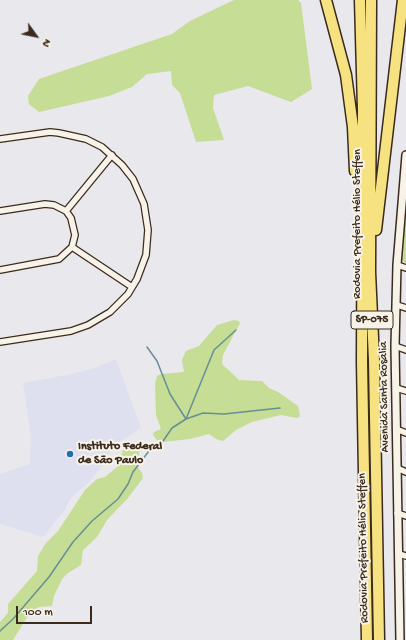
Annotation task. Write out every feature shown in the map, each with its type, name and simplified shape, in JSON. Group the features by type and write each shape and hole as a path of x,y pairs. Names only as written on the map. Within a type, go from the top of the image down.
{"highway":[{"path":"322,0 333,28"},
{"path":"326,0 346,75 353,127 356,217 366,272"},
{"name":"Rodovia Prefeito Hélio Steffen","path":"360,0 366,272 367,640"},
{"name":"Rodovia Prefeito Hélio Steffen","path":"371,0 366,272 374,368 379,640"},
{"path":"366,272 403,0"}],"street":[{"path":"0,139 50,132 86,139 112,156 128,172 138,187 148,222 146,256 140,272 132,287 116,306 103,317 88,325 71,331 0,342"},
{"name":"Avenida Santa Rosalia","path":"400,640 403,596 403,555 397,513 395,346 397,265 404,206 406,155"},
{"path":"66,211 112,156"},
{"path":"0,211 45,204 54,205 66,211 75,226 75,239 72,247 66,254 54,261 0,270"},
{"path":"72,247 132,287"},
{"path":"397,265 406,268"},
{"path":"396,305 406,308"},
{"path":"395,346 406,350"},
{"path":"396,388 406,391"},
{"path":"396,429 406,433"},
{"path":"397,468 406,472"},
{"path":"397,513 406,516"}],"shaded area":[{"name":"Instituto Federal de São Paulo","path":"116,359 141,428 114,445 105,462 89,482 71,498 64,511 43,537 0,524 0,474 30,464 31,437 23,383 95,368"}],"green space":[{"path":"234,0 298,0 301,3 312,89 291,102 248,86 214,95 213,108 224,140 196,142 180,93 172,85 171,71 147,74 132,87 109,96 39,112 29,104 28,96 39,79 172,34 190,21"},
{"path":"406,218 406,264 401,259 404,222"},
{"path":"234,320 239,321 240,323 223,355 222,364 239,380 262,381 269,388 278,392 298,406 300,416 297,418 281,415 252,422 236,430 223,441 216,439 209,434 190,439 162,442 157,440 153,435 154,432 161,429 156,415 155,384 157,376 161,374 184,372 182,360 186,351 199,346 217,325"},
{"path":"137,443 141,448 136,464 142,473 143,478 128,498 107,520 97,537 83,550 81,565 68,573 62,579 54,596 52,606 39,607 31,611 13,640 0,640 0,622 8,613 8,604 37,571 38,556 46,543 58,531 85,490 97,479 105,477 117,467 123,450"}],"waterway":[{"path":"186,419 214,350 236,330"},
{"path":"147,347 157,361 170,394 186,419"},
{"path":"0,631 13,619 49,577 73,542 92,521 118,499 128,484 133,472 152,447 161,444 172,428 186,419 203,413 224,414 280,408"}],"place":[{"name":"Instituto Federal de São Paulo","path":"70,454"}]}
